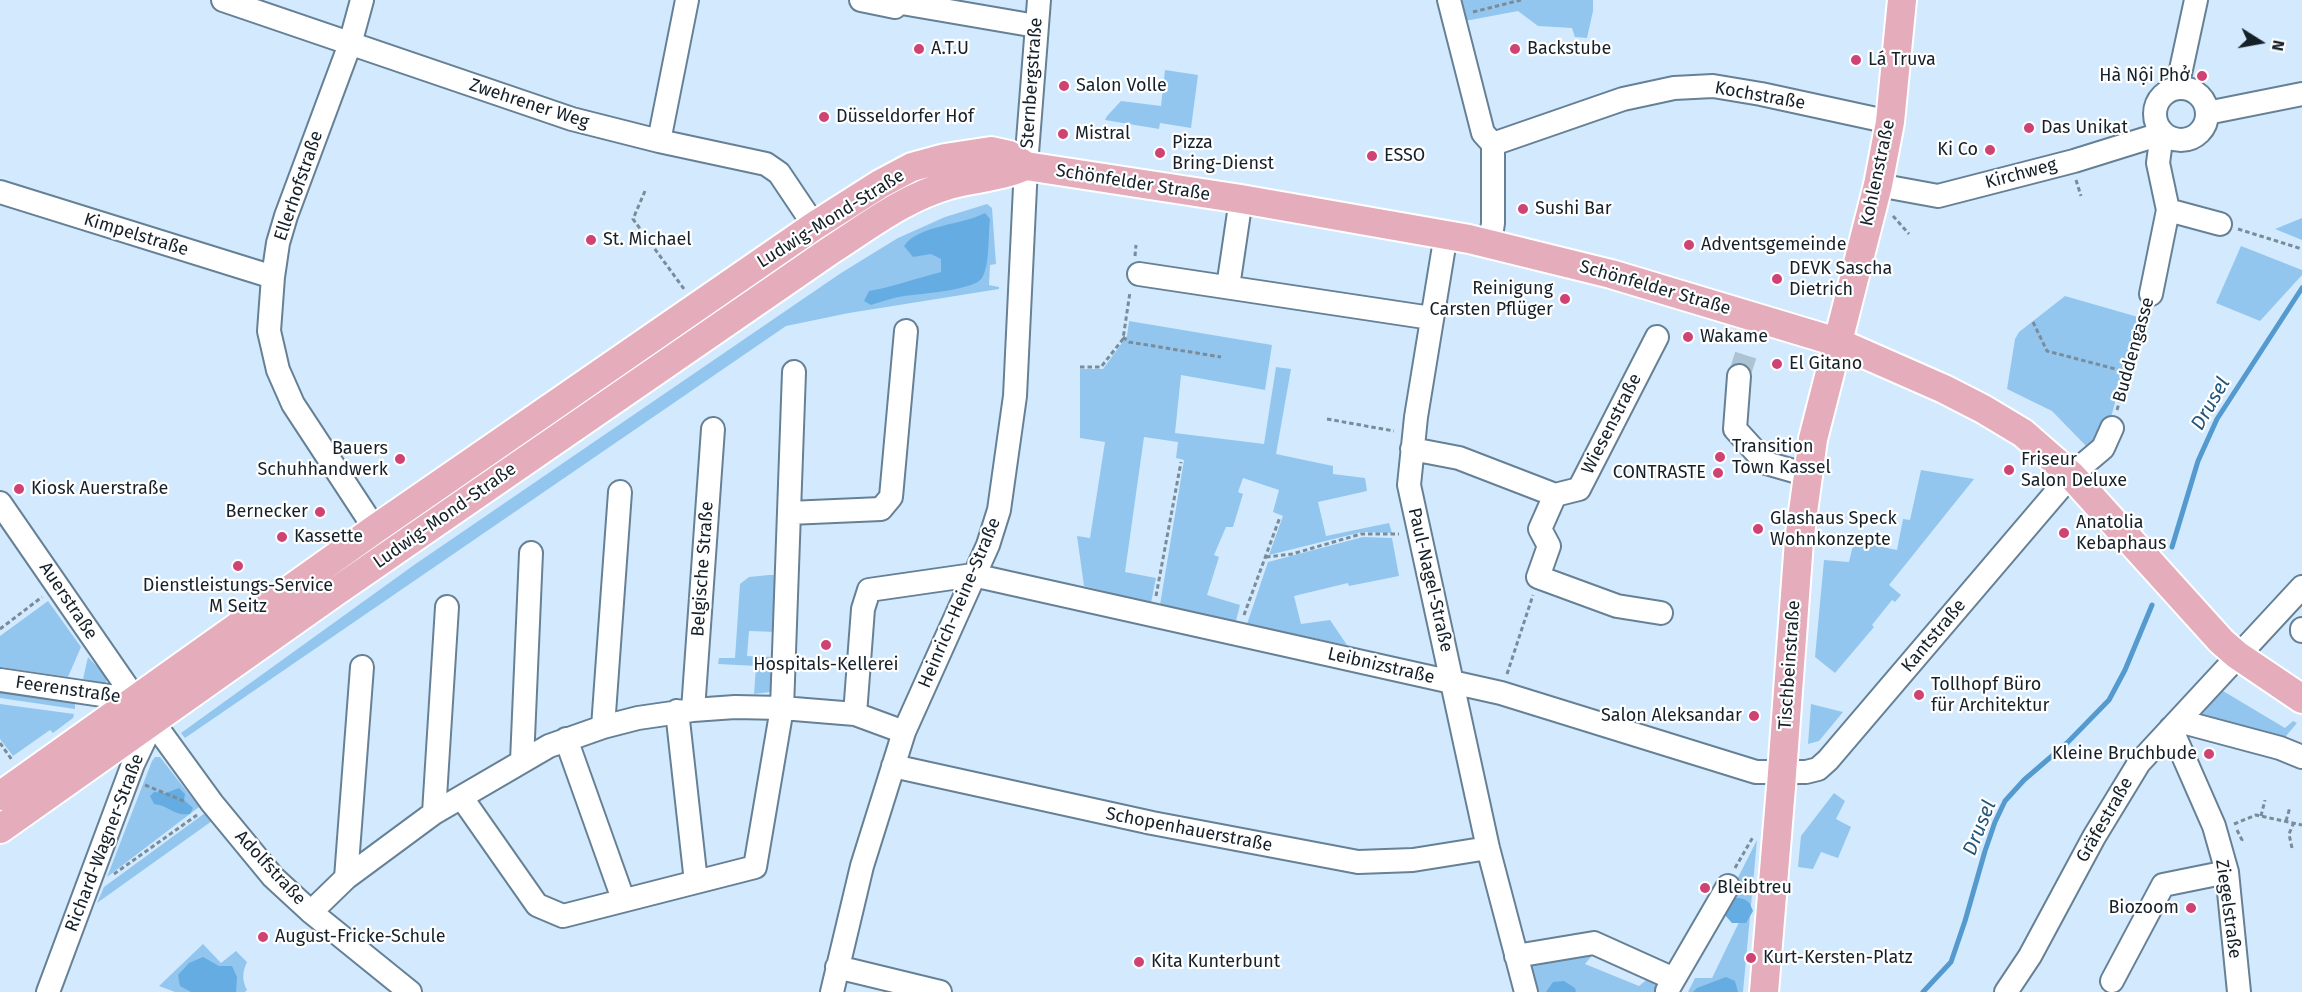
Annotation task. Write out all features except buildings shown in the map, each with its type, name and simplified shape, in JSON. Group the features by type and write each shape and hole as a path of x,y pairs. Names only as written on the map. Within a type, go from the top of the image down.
{"main road":[{"name":"Kohlenstraße","path":"1837,342 1878,185 1890,122 1902,0"},
{"name":"Ludwig-Mond-Straße","path":"0,796 375,529 814,226 880,184 912,168 945,158 991,151 1009,155 1026,166"},
{"name":"Schönfelder Straße","path":"1026,166 1446,234 1611,274 1837,342 1983,409 2023,433 2071,474 2199,617 2237,655 2299,691"},
{"name":"Ludwig-Mond-Straße","path":"0,829 335,592 831,250 906,201 950,185 1010,173 1026,166"},
{"name":"Tischbeinstraße","path":"1764,992 1783,772 1799,541 1813,439 1837,342"}],"street":[{"name":"Zwehrener Weg","path":"223,0 572,119 766,164 779,172 831,250"},
{"name":"Ellerhofstraße","path":"362,0 350,44 278,243 269,331 278,370 293,404 375,529"},
{"path":"660,141 687,0"},
{"path":"861,0 895,7 896,1 1036,26"},
{"name":"Sternbergstraße","path":"1026,166 1039,0"},
{"path":"2177,88 2196,0"},
{"path":"1450,8 1483,133 1493,144 1493,223 1490,244"},
{"name":"Kochstraße","path":"1493,144 1623,99 1674,88 1713,86 1890,122"},
{"path":"2177,88 2185,88 2199,95 2207,113 2205,124 2200,132 2192,138 2181,141 2171,139 2161,132 2154,113 2162,95 2177,88"},
{"path":"2207,113 2302,94"},
{"name":"Kirchweg","path":"1878,185 1938,196 2074,160 2161,132"},
{"name":"Buddengasse","path":"2151,294 2168,210 2158,163 2161,132"},
{"name":"Heinrich-Heine-Straße","path":"832,992 862,866 904,732 988,545 999,510 1015,396 1026,166"},
{"name":"Kimpelstraße","path":"0,192 273,277"},
{"path":"1228,287 1240,199"},
{"path":"2168,210 2220,224"},
{"name":"Paul-Nagel-Straße","path":"1446,234 1431,318 1408,485 1488,848 1526,992"},
{"path":"1135,274 1431,318"},
{"path":"789,513 881,509 891,496 906,331"},
{"name":"Wiesenstraße","path":"1555,495 1579,489 1657,337"},
{"path":"462,798 537,905 563,916 755,867 782,708 794,372"},
{"path":"1739,376 1735,429 1766,463 1808,475"},
{"path":"2071,474 2103,448 2112,428"},
{"name":"Belgische Straße","path":"696,882 685,710 713,429"},
{"path":"1413,442 1555,495 1540,529 1549,546 1539,577 1617,606 1661,613"},
{"name":"Kantstraße","path":"1783,772 1806,772 1818,769 1828,760 2071,474"},
{"path":"603,727 620,492"},
{"name":"Auerstraße","path":"0,503 136,700"},
{"path":"522,760 531,554"},
{"name":"Leibnizstraße","path":"855,714 863,609 869,590 974,576 1501,693 1756,772 1783,772"},
{"name":"Gräfestraße","path":"2006,992 2030,956 2094,837 2139,764 2237,655 2297,601"},
{"path":"434,813 447,607"},
{"path":"346,878 362,667"},
{"name":"Feerenstraße","path":"0,680 136,700"},
{"path":"136,700 153,722"},
{"path":"311,912 346,878 434,813 522,760 566,739 603,727 685,710 735,707 855,714 904,732"},
{"name":"Richard-Wagner-Straße","path":"48,992 128,777 153,722"},
{"name":"Adolfstraße","path":"153,722 208,807 273,878 311,912 410,992"},
{"path":"2175,724 2280,748 2302,757"},
{"name":"Ziegelstraße","path":"2175,724 2215,830 2227,872 2239,992"},
{"path":"566,739 623,899"},
{"name":"Schopenhauerstraße","path":"893,766 1152,823 1358,862 1413,860 1488,848"},
{"path":"2112,981 2163,885 2227,872"},
{"path":"1516,956 1594,943 1670,985 1728,886"},
{"path":"837,967 939,992"}],"path":[{"path":"1450,8 1521,0"},
{"path":"2075,175 2081,196"},
{"path":"645,191 633,219 687,293"},
{"path":"1896,218 1909,234"},
{"path":"2220,224 2302,249"},
{"path":"1080,367 1101,367 1123,338 1135,274 1136,245"},
{"name":"Buddengasse","path":"2112,428 2151,294"},
{"path":"2033,321 2047,351 2127,372"},
{"path":"1123,338 1130,342 1221,357"},
{"path":"1327,419 1413,442"},
{"path":"1153,615 1181,462"},
{"path":"1237,634 1280,517"},
{"path":"1266,557 1292,554 1361,534 1393,535 1418,530"},
{"path":"1501,693 1539,577"},
{"path":"0,628 58,585"},
{"path":"128,777 208,807"},
{"path":"2261,816 2265,800"},
{"path":"111,876 208,807"},
{"path":"2286,821 2290,807"},
{"path":"2215,830 2256,815 2302,825"},
{"path":"2292,848 2289,834 2294,822"},
{"path":"1728,886 1729,878 1756,831"}],"shaded area":[{"path":"1460,0 1593,0 1593,11 1587,38 1575,37 1572,28 1538,26 1518,11 1465,21"},
{"path":"1165,70 1198,75 1191,128 1160,123 1159,129 1105,120 1121,101 1161,106"},
{"path":"987,204 992,208 996,264 990,265 989,285 999,287 999,289 849,313 786,326 185,738 181,733 414,565 841,273 898,238 945,217"},
{"path":"985,213 990,219 988,258 985,272 977,282 956,289 898,297 871,305 864,301 869,291 941,272 941,259 931,254 913,257 904,246 911,239 930,229"},
{"path":"2302,218 2302,240 2275,229"},
{"path":"2241,246 2302,270 2302,275 2260,321 2216,303"},
{"path":"2065,296 2138,317 2109,425 2088,448 2052,411 2007,389 2015,339 2019,332"},
{"path":"1129,321 1272,345 1265,390 1181,375 1175,433 1264,444 1276,367 1291,369 1276,454 1333,466 1333,474 1365,478 1367,491 1318,502 1326,536 1389,523 1392,533 1362,532 1269,555 1283,516 1273,512 1279,490 1243,478 1238,492 1243,494 1233,527 1226,527 1214,555 1219,557 1207,595 1240,605 1236,621 1160,605 1184,460 1176,458 1178,442 1144,437 1125,572 1156,578 1151,603 1084,586 1077,536 1090,538 1105,442 1080,438 1080,369 1103,369 1127,336"},
{"path":"1921,470 1974,479 1889,585 1901,595 1895,602 1892,600 1872,625 1874,627 1835,673 1815,657 1824,560 1849,562 1854,541 1897,550 1903,519 1910,520"},
{"path":"1363,537 1392,538 1399,576 1349,586 1348,583 1294,596 1301,624 1330,620 1347,645 1247,624 1268,562"},
{"path":"779,575 775,632 749,631 747,656 774,657 772,687 770,692 754,694 756,666 718,664 719,658 735,658 740,584 749,577"},
{"path":"48,601 81,647 68,677 0,667 0,636"},
{"path":"88,657 107,677 106,684 83,679"},
{"path":"0,689 71,698 75,702 75,709 0,698"},
{"path":"2223,691 2285,728 2293,721 2297,723 2281,742 2196,718 2215,694"},
{"path":"0,704 74,714 73,718 53,733 50,730 13,756 0,739"},
{"path":"1811,704 1843,712 1819,741 1808,744"},
{"path":"155,757 160,757 199,807 107,877 152,761"},
{"path":"179,788 185,794 184,800 193,808 190,814 179,814 154,804 150,796 154,792 166,793"},
{"path":"1834,793 1845,801 1836,819 1851,827 1838,858 1821,852 1813,869 1798,867 1801,836"},
{"path":"205,813 212,821 97,903 104,887"},
{"path":"1757,840 1743,992 1688,992 1695,978 1712,978 1742,916 1720,913"},
{"path":"1733,898 1744,899 1750,904 1753,911 1746,923 1732,923 1724,914"},
{"path":"203,944 221,963 236,951 247,962 243,976 247,990 245,992 175,992 159,986"},
{"path":"1595,952 1585,964 1639,986 1650,977 1660,981 1654,992 1539,992 1531,964"},
{"path":"203,957 219,966 232,966 237,977 236,992 191,992 180,986 178,975 189,963"},
{"path":"1726,977 1735,981 1738,992 1693,992 1697,988"},
{"path":"1564,981 1575,988 1576,992 1546,992 1553,982"}],"waterway":[{"name":"Drusel","path":"2172,547 2198,461 2217,419 2302,288"},
{"name":"Drusel","path":"1923,992 1951,962 1985,851 2005,801 2024,780 2067,743 2109,700 2125,670 2152,605"}],"tunnel":[{"path":"1739,376 1749,345"}],"place":[{"name":"A.T.U","path":"919,49"},
{"name":"Backstube","path":"1515,49"},
{"name":"Lá Truva","path":"1856,60"},
{"name":"Hà Nội Phở","path":"2202,76"},
{"name":"Salon Volle","path":"1064,86"},
{"name":"Düsseldorfer Hof","path":"824,117"},
{"name":"Das Unikat","path":"2029,128"},
{"name":"Mistral","path":"1063,134"},
{"name":"Ki Co","path":"1990,150"},
{"name":"Pizza Bring-Dienst","path":"1160,153"},
{"name":"ESSO","path":"1372,156"},
{"name":"Sushi Bar","path":"1523,209"},
{"name":"St. Michael","path":"591,240"},
{"name":"Adventsgemeinde","path":"1689,245"},
{"name":"DEVK Sascha Dietrich","path":"1777,279"},
{"name":"Reinigung Carsten Pflüger","path":"1565,299"},
{"name":"Wakame","path":"1688,337"},
{"name":"El Gitano","path":"1777,364"},
{"name":"Transition Town Kassel","path":"1720,457"},
{"name":"Bauers Schuhhandwerk","path":"400,459"},
{"name":"Friseur Salon Deluxe","path":"2009,470"},
{"name":"CONTRASTE","path":"1718,473"},
{"name":"Kiosk Auerstraße","path":"19,489"},
{"name":"Bernecker","path":"320,512"},
{"name":"Glashaus Speck Wohnkonzepte","path":"1758,529"},
{"name":"Anatolia Kebaphaus","path":"2064,533"},
{"name":"Kassette","path":"282,537"},
{"name":"Dienstleistungs-Service M Seitz","path":"238,566"},
{"name":"Hospitals-Kellerei","path":"826,645"},
{"name":"Tollhopf Büro für Architektur","path":"1919,695"},
{"name":"Salon Aleksandar","path":"1754,716"},
{"name":"Kleine Bruchbude","path":"2209,754"},
{"name":"Bleibtreu","path":"1705,888"},
{"name":"Biozoom","path":"2191,908"},
{"name":"August-Fricke-Schule","path":"263,937"},
{"name":"Kurt-Kersten-Platz","path":"1751,958"},
{"name":"Kita Kunterbunt","path":"1139,962"}]}
